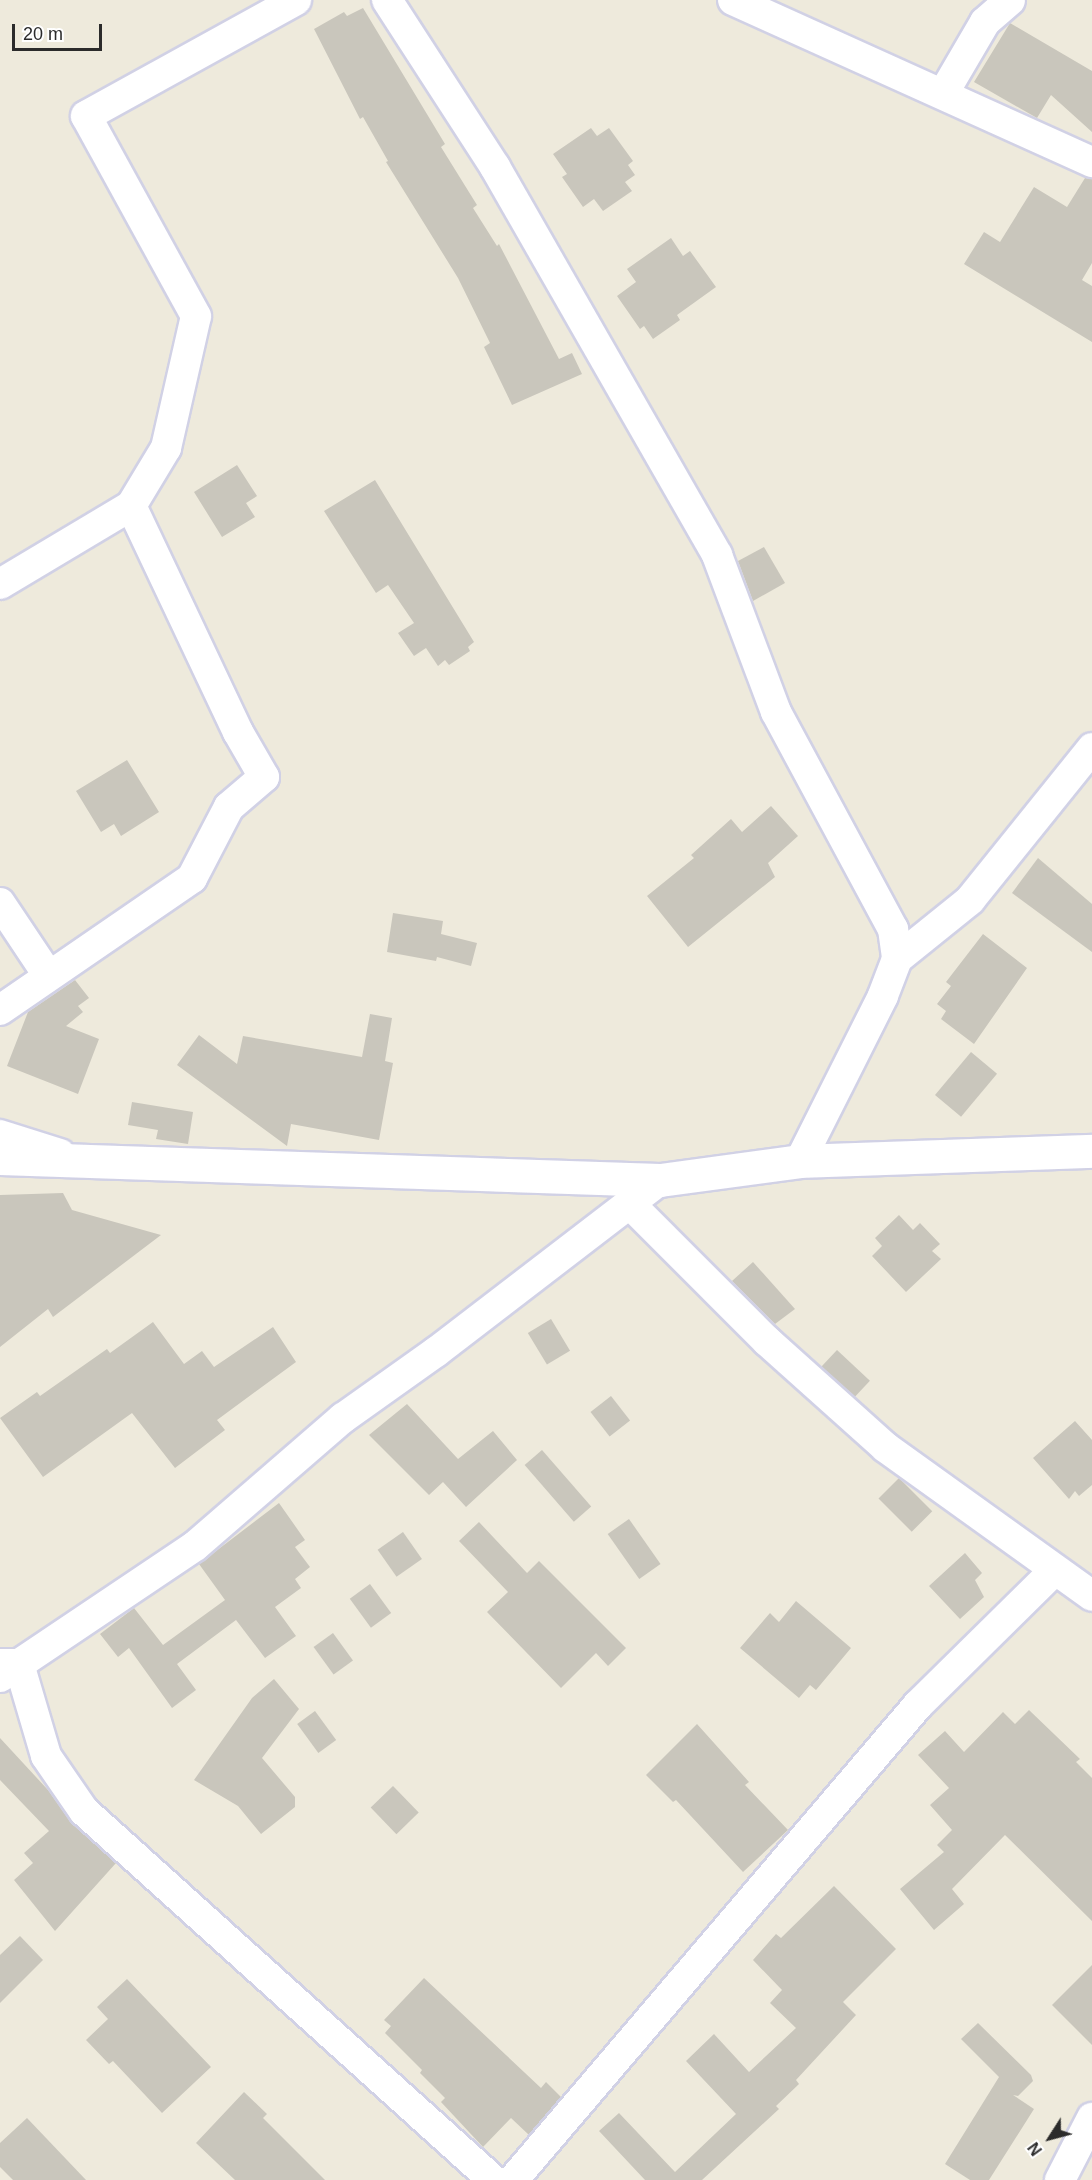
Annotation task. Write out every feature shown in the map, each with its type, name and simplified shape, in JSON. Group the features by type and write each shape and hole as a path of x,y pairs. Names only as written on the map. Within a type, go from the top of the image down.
{"street":[{"path":"0,584 131,506 166,448 196,316 86,116 296,0"},
{"path":"387,0 495,167 717,555 776,712 893,929 897,959 883,996 800,1161"},
{"path":"733,0 1092,162"},
{"path":"943,94 985,22 1011,0"},
{"path":"0,1010 192,878 229,807 264,777 238,732 131,506"},
{"path":"897,959 969,900 1092,748"},
{"path":"0,903 48,975"},
{"path":"0,1135 78,1160"},
{"path":"0,1158 660,1180 800,1161 1092,1151"},
{"path":"493,2180 84,1810 46,1756 6,1668 195,1546 343,1418 660,1180"},
{"path":"630,1204 767,1341 885,1447 1092,1596"},
{"path":"513,2180 918,1705 1055,1570"},
{"path":"1060,2180 1092,2118"}],"building":[{"path":"363,8 445,144 441,147 477,205 473,208 497,246 499,244 559,359 572,353 582,374 512,405 484,347 490,343 458,278 386,162 388,161 363,117 360,119 314,29 344,12 347,16"},
{"path":"1010,23 1092,71 1092,132 1051,95 1037,118 974,82"},
{"path":"591,128 597,136 609,128 633,161 628,165 635,175 625,182 632,191 603,211 594,199 583,207 562,177 567,174 553,154"},
{"path":"1085,178 1092,179 1092,263 1082,280 1092,286 1092,342 964,264 984,232 1000,242 1034,187 1067,207"},
{"path":"671,238 683,256 690,251 716,287 677,315 680,320 653,339 644,326 640,329 617,296 636,282 627,269"},
{"path":"237,465 257,496 246,503 255,517 222,537 194,492"},
{"path":"375,480 474,642 468,647 470,651 449,665 445,660 438,666 426,648 414,656 398,633 414,623 388,585 376,593 324,511"},
{"path":"764,547 785,583 753,601 738,561"},
{"path":"127,760 159,812 121,836 114,824 101,832 76,791"},
{"path":"771,806 798,836 768,863 775,877 688,947 647,896 694,858 691,855 731,819 742,832"},
{"path":"1038,858 1092,904 1092,952 1012,893"},
{"path":"393,913 443,921 441,934 477,943 471,966 437,957 436,961 387,952"},
{"path":"983,934 1027,968 974,1044 941,1019 946,1011 937,1004 951,986 946,982"},
{"path":"75,980 89,998 78,1006 83,1012 66,1026 99,1039 78,1094 7,1066 28,1012"},
{"path":"370,1014 392,1018 385,1061 393,1063 379,1140 291,1124 287,1146 177,1065 199,1035 237,1064 243,1036 362,1057"},
{"path":"971,1052 997,1074 961,1117 935,1095"},
{"path":"132,1102 193,1112 188,1144 156,1139 158,1130 128,1125"},
{"path":"63,1193 72,1210 161,1235 53,1317 48,1309 0,1347 0,1195"},
{"path":"899,1215 913,1230 920,1223 940,1244 932,1251 941,1259 906,1292 872,1256 882,1246 875,1238"},
{"path":"753,1262 795,1309 775,1324 732,1281"},
{"path":"551,1319 570,1351 547,1365 528,1333"},
{"path":"153,1322 184,1364 202,1351 214,1367 273,1327 296,1362 217,1420 225,1430 175,1468 132,1413 43,1477 0,1418 37,1392 40,1396 107,1349 110,1353"},
{"path":"837,1350 870,1381 854,1398 821,1367"},
{"path":"611,1396 630,1420 610,1436 591,1412"},
{"path":"407,1404 458,1459 493,1431 517,1460 466,1507 443,1482 429,1495 369,1435"},
{"path":"1075,1421 1092,1440 1092,1485 1079,1496 1075,1491 1069,1499 1033,1458"},
{"path":"542,1450 591,1507 574,1522 525,1465"},
{"path":"899,1478 932,1511 912,1532 878,1499"},
{"path":"279,1503 305,1540 295,1547 310,1567 295,1579 301,1588 275,1607 296,1636 265,1658 236,1620 177,1664 196,1690 172,1708 129,1648 118,1657 100,1634 134,1608 163,1645 225,1600 199,1564"},
{"path":"629,1519 661,1564 639,1579 608,1534"},
{"path":"479,1522 527,1573 539,1561 626,1648 608,1666 596,1653 561,1688 487,1612 508,1592 459,1541"},
{"path":"403,1532 422,1559 397,1577 378,1550"},
{"path":"965,1553 982,1573 975,1580 984,1597 960,1619 929,1586"},
{"path":"370,1584 391,1613 371,1628 350,1599"},
{"path":"796,1601 851,1648 816,1690 810,1685 799,1698 740,1648 770,1613 779,1622"},
{"path":"333,1633 353,1661 334,1675 314,1647"},
{"path":"274,1679 299,1709 262,1758 295,1797 295,1807 261,1834 238,1806 194,1780 252,1698"},
{"path":"1029,1710 1080,1759 1076,1762 1092,1778 1092,1921 1005,1835 952,1889 964,1904 934,1930 900,1889 944,1852 937,1845 952,1830 930,1805 949,1788 918,1755 945,1731 964,1752 1003,1712 1015,1724"},
{"path":"315,1711 336,1740 318,1753 297,1724"},
{"path":"697,1724 749,1782 745,1785 788,1830 743,1872 676,1800 673,1802 646,1775"},
{"path":"0,1738 48,1790 72,1824 116,1863 55,1931 14,1880 33,1863 24,1853 49,1831 0,1780"},
{"path":"393,1786 419,1813 396,1834 371,1808"},
{"path":"834,1886 896,1949 843,2002 856,2015 796,2080 799,2084 776,2106 779,2109 702,2180 645,2180 599,2131 619,2113 675,2172 736,2114 686,2061 714,2034 749,2072 796,2028 770,2003 782,1990 753,1960 776,1934 781,1938"},
{"path":"20,1936 43,1960 0,2003 0,1955"},
{"path":"1092,1965 1092,2045 1052,2005"},
{"path":"424,1978 541,2088 546,2082 561,2097 529,2135 511,2118 483,2147 441,2102 445,2098 420,2073 422,2070 385,2033 391,2026 384,2020"},
{"path":"127,1979 211,2067 162,2113 113,2061 109,2064 86,2040 108,2019 97,2007"},
{"path":"978,2023 1031,2075 1033,2081 1018,2096 1013,2095 1034,2109 989,2180 970,2180 945,2164 999,2077 961,2039"},
{"path":"244,2092 267,2114 263,2118 325,2180 235,2180 196,2143"},
{"path":"27,2118 86,2180 13,2180 0,2167 0,2143"}]}
